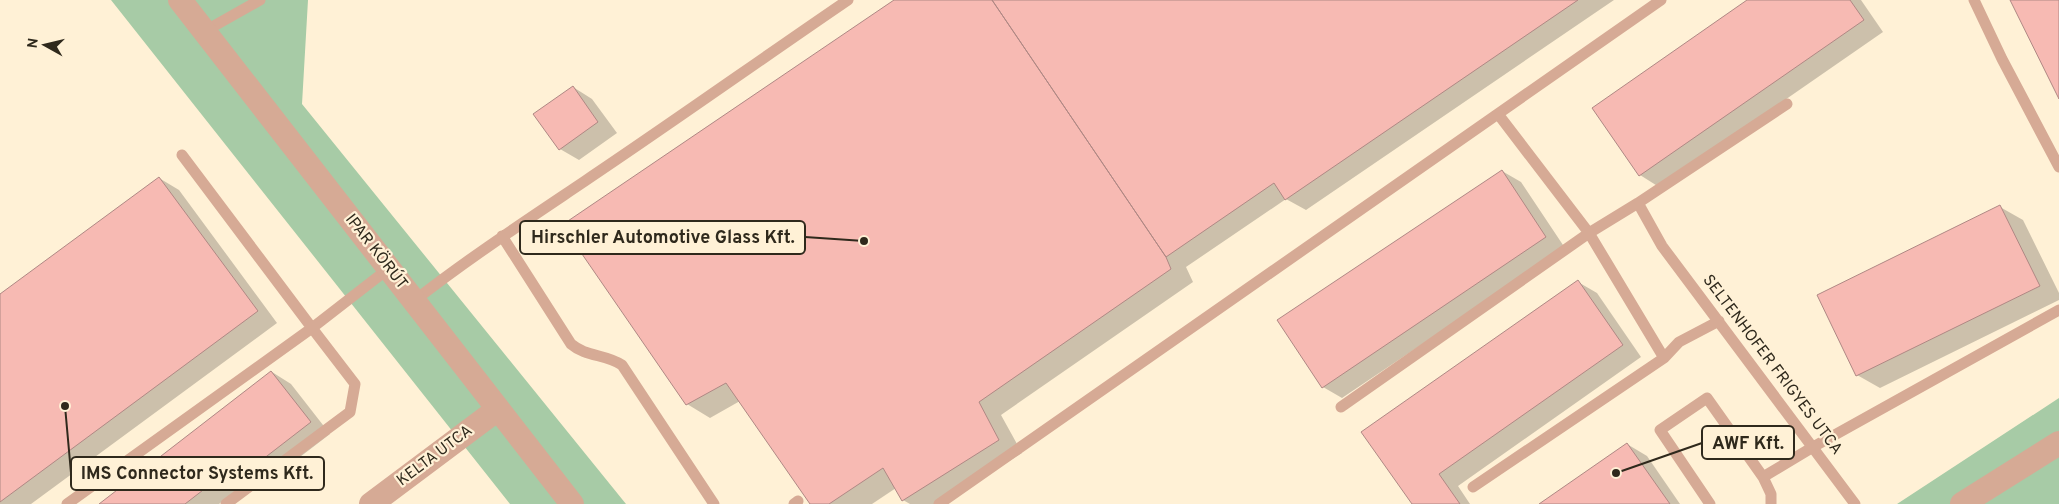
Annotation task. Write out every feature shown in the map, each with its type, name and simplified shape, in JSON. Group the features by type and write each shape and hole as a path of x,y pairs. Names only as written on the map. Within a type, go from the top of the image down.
{"street":[{"name":"IPAR KÖRÚT","path":"180,0 572,504"},
{"name":"KELTA UTCA","path":"371,504 498,409"},
{"path":"1962,504 2059,443"}],"lane":[{"path":"206,31 260,0"},
{"path":"414,302 454,269 848,0"},
{"path":"939,504 1661,0"},
{"path":"1974,0 2002,59 2059,167"},
{"path":"1342,407 1589,233 1638,203 1787,104"},
{"path":"1498,114 1589,233 1664,358"},
{"path":"182,155 355,384 350,412 226,504"},
{"name":"SELTENHOFER FRIGYES UTCA","path":"1638,203 1662,246 1855,504"},
{"path":"502,236 571,344 586,354 606,356 622,365 714,504"},
{"path":"67,504 312,328 388,269"},
{"path":"1763,477 1813,447 2059,310"},
{"path":"1474,487 1664,358 1679,342 1719,321"},
{"path":"1710,504 1660,430 1707,398 1763,477 1772,494 1771,504"}],"green space":[{"path":"111,0 308,0 302,104 626,504 510,504"},
{"path":"2059,398 2059,504 1897,504"}],"building":[{"path":"894,0 992,0 1166,257 1171,269 979,402 999,440 902,501 883,468 829,504 810,504 726,383 686,405 562,225"},
{"path":"992,0 1578,0 1285,200 1274,183 1166,257"},
{"path":"1747,0 1850,0 1864,20 1639,176 1592,108"},
{"path":"2010,0 2059,0 2059,99"},
{"path":"573,86 598,122 559,150 533,114"},
{"path":"1502,170 1546,237 1322,388 1277,320"},
{"path":"159,177 258,311 0,502 0,294"},
{"path":"2000,205 2040,286 1856,376 1817,295"},
{"path":"1578,280 1623,345 1439,474 1460,504 1412,504 1361,432"},
{"path":"271,371 311,422 245,473 238,463 185,504 99,504"},
{"path":"1627,443 1670,504 1539,504"}],"place":[{"name":"Hirschler Automotive Glass Kft.","path":"864,241"},
{"name":"IMS Connector Systems Kft.","path":"65,406"},
{"name":"AWF Kft.","path":"1616,473"}]}
